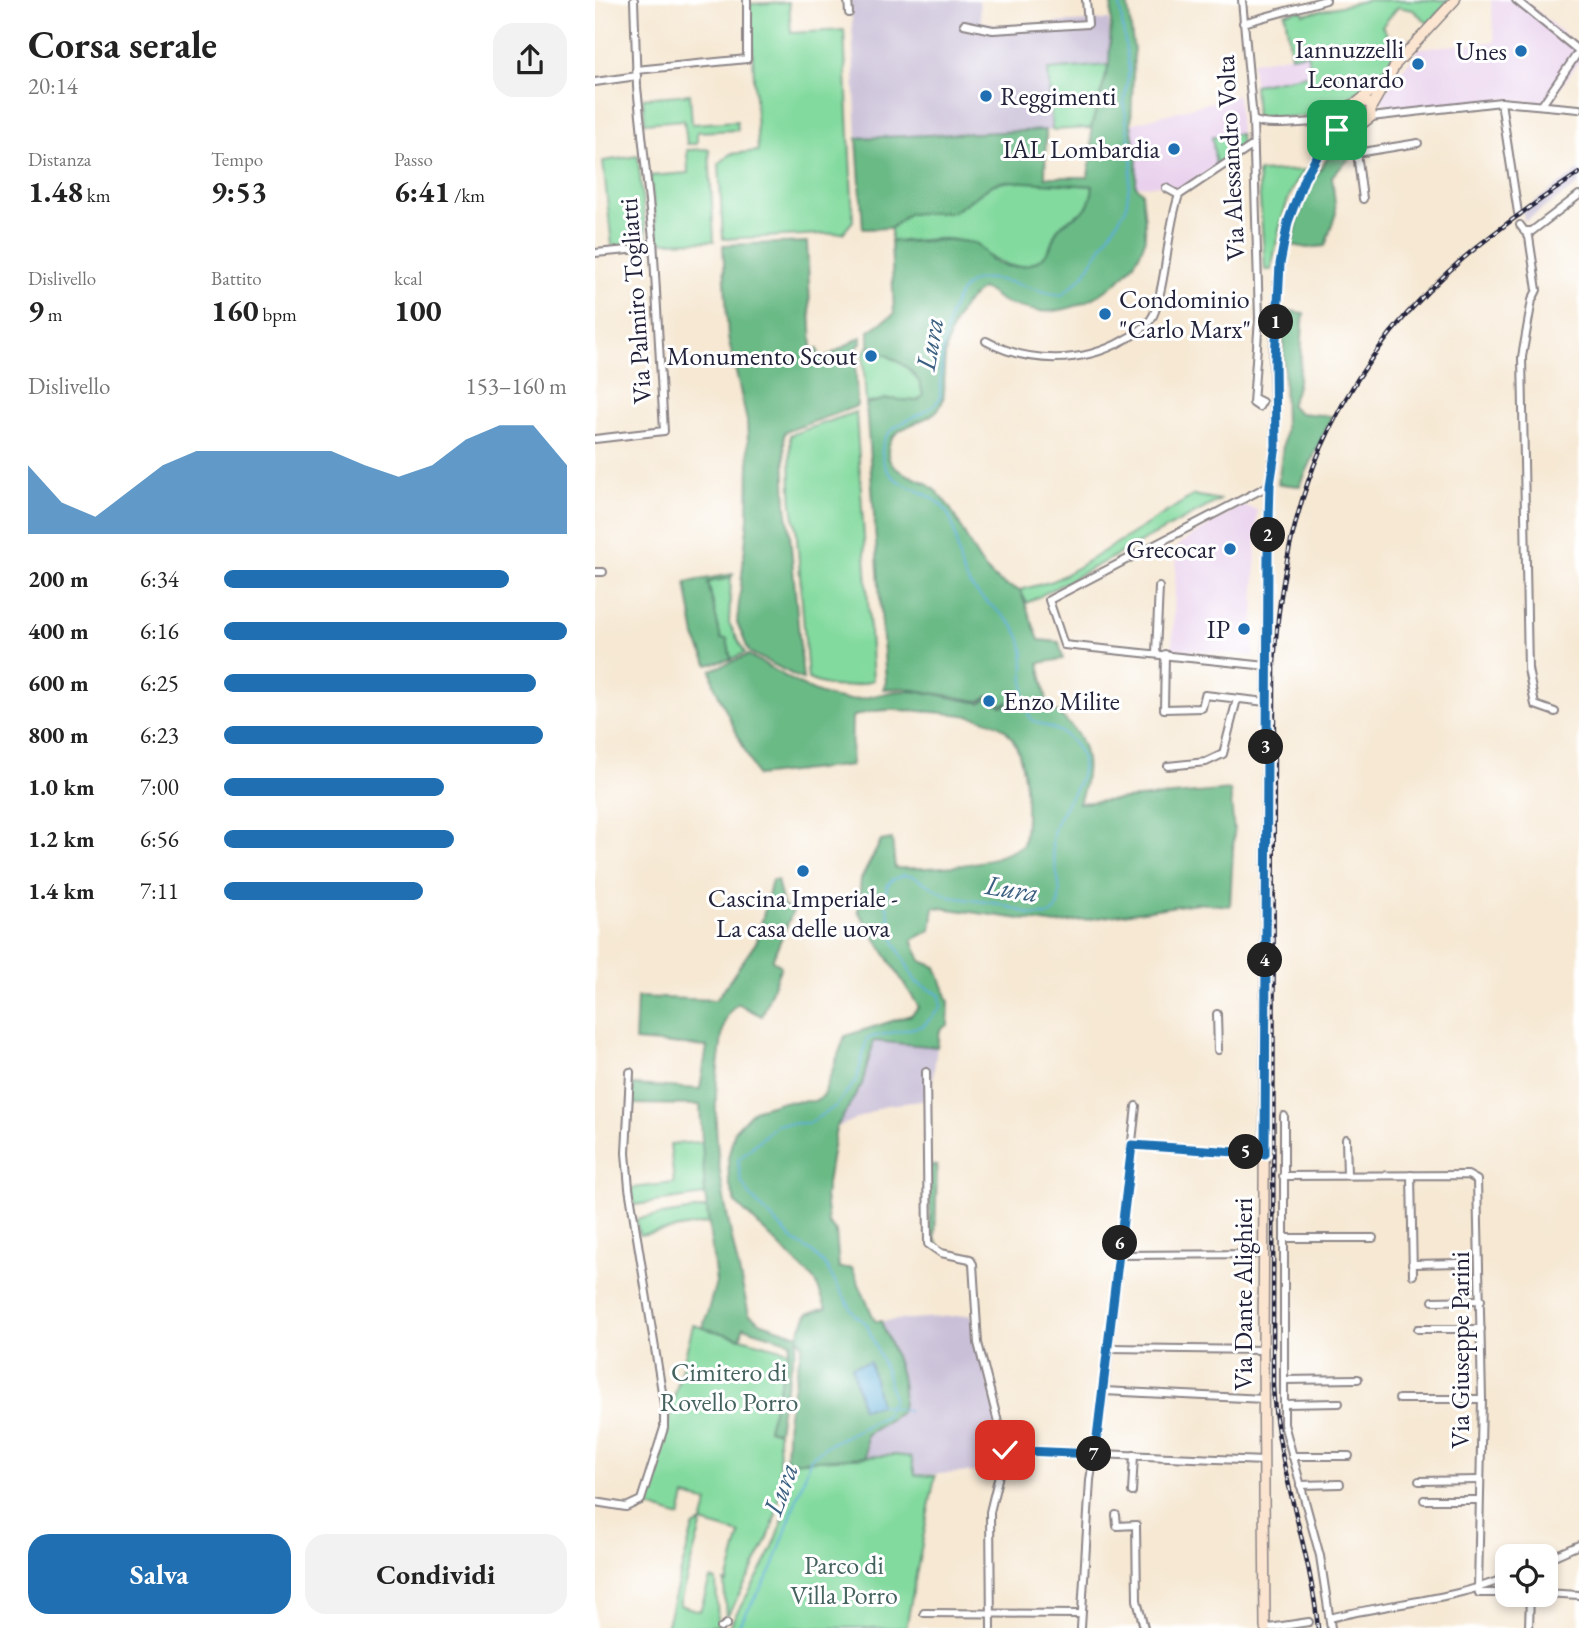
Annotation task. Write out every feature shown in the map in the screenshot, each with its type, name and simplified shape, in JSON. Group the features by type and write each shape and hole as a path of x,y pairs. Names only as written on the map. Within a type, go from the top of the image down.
{"street":[{"name":"Via Palmiro Togliatti","path":"595,439 664,431 651,248 653,239 636,73 634,0"},
{"path":"595,82 636,73 747,59 747,0"},
{"path":"848,0 849,13"},
{"path":"964,24 993,30 1088,24 1086,0"},
{"name":"Via Alessandro Volta","path":"1242,0 1252,120 1259,318 1254,398"},
{"path":"1244,23 1326,0"},
{"path":"1319,152 1349,134 1372,111 1396,64 1455,0"},
{"path":"1516,0 1579,51 1542,106"},
{"path":"1252,120 1263,123 1315,120 1342,113 1388,77"},
{"path":"1359,101 1367,102 1372,111"},
{"path":"1372,111 1394,113 1501,102 1579,109"},
{"path":"1501,102 1518,214"},
{"path":"1165,654 1164,709 1202,708 1205,695 1266,705 1270,485 1276,417 1275,359 1280,264 1288,222 1304,179 1342,113"},
{"path":"1315,120 1335,124 1341,133 1349,134"},
{"path":"1363,199 1357,153 1418,143"},
{"path":"986,341 1001,349 1033,358 1066,358 1103,353 1135,334 1155,312 1179,195 1252,145"},
{"path":"1166,188 1179,195"},
{"path":"1555,712 1535,705 1528,669 1521,357 1532,300 1537,290 1529,237 1522,228 1532,231 1579,195"},
{"path":"595,253 651,248"},
{"path":"1267,666 1064,645 1049,600 1270,485"},
{"path":"1156,653 1159,587"},
{"path":"1168,766 1206,762 1223,754 1237,699"},
{"name":"Via Dante Alighieri","path":"1266,705 1263,1350 1267,1628"},
{"path":"1217,1014 1218,1050"},
{"path":"595,1502 626,1507 641,1500 664,1427 664,1404 629,1188 626,1153 630,1072"},
{"path":"926,1072 928,1244 941,1253 970,1259 973,1264 978,1343 1005,1450 990,1512 991,1628"},
{"path":"1081,1628 1090,1479 1104,1391 1136,1106"},
{"path":"1283,1116 1284,1424 1320,1556 1331,1628"},
{"path":"1346,1139 1347,1175"},
{"path":"1132,1145 1265,1154"},
{"name":"Via Giuseppe Parini","path":"1411,1175 1413,1275"},
{"name":"Via Giuseppe Parini","path":"1283,1176 1468,1175 1477,1180 1482,1399 1478,1589"},
{"path":"1284,1238 1373,1238"},
{"path":"1119,1255 1263,1254"},
{"path":"1412,1264 1462,1263"},
{"path":"1433,1301 1481,1300"},
{"path":"1419,1329 1481,1329"},
{"path":"1108,1348 1263,1350"},
{"path":"1285,1380 1358,1379"},
{"path":"1104,1391 1264,1399"},
{"path":"1399,1399 1482,1399"},
{"path":"1284,1404 1339,1403"},
{"path":"1005,1450 1264,1461"},
{"path":"1132,1492 1134,1455"},
{"path":"1292,1456 1349,1455"},
{"path":"1419,1481 1479,1480"},
{"path":"1300,1485 1340,1485"},
{"path":"1424,1500 1479,1500"},
{"path":"1116,1515 1117,1526 1136,1525 1137,1600 1144,1628"},
{"path":"1558,1554 1579,1545"},
{"path":"1330,1618 1386,1604 1478,1589 1495,1582"},
{"path":"1478,1589 1479,1593 1495,1593"},
{"path":"1558,1594 1579,1595"},
{"path":"1529,1628 1530,1607"},
{"path":"924,1613 1080,1614"},
{"path":"1267,1628 1309,1622"}],"shaded area":[{"path":"851,0 979,0 981,21 998,26 1109,20 1109,65 1048,70 1052,130 857,138"},
{"path":"1491,0 1524,0 1579,47 1579,62 1549,103 1504,99 1394,111 1379,99 1420,48 1495,42"},
{"path":"1307,53 1312,74 1254,85 1252,62"},
{"name":"IAL Lombardia","path":"1238,95 1240,134 1212,137 1216,166 1182,190 1166,185 1136,186 1137,160 1131,124"},
{"path":"1579,170 1579,184 1525,221 1522,211"},
{"path":"1242,505 1257,510 1253,656 1172,649 1177,546"},
{"path":"874,1041 937,1047 930,1100 887,1105 836,1128 862,1084"},
{"path":"971,1315 981,1340 1000,1445 998,1471 915,1475 884,1455 866,1457 866,1435 901,1412 899,1370 881,1321"}],"green space":[{"path":"1112,0 1127,0 1134,51 1131,124 1137,160 1136,186 1142,192 1144,212 1143,246 1126,273 1113,285 1099,295 1068,308 1037,311 1004,302 982,289 973,296 959,313 950,334 941,405 936,412 894,435 888,453 892,465 927,484 941,496 989,573 1003,584 1020,590 1039,640 1059,642 1063,659 1039,663 1048,706 1071,726 1084,748 1086,773 1079,803 1230,790 1234,832 1230,906 1197,903 1057,924 934,907 931,930 912,940 921,961 936,967 949,1002 948,1025 940,1030 937,1047 874,1041 862,1084 836,1128 825,1196 828,1223 836,1232 839,1268 852,1268 875,1321 881,1321 894,1354 903,1389 901,1412 866,1435 866,1457 786,1462 788,1414 802,1345 798,1337 778,1432 768,1429 791,1342 743,1327 741,1338 703,1328 716,1282 705,1195 700,1105 629,1104 633,1085 700,1089 707,1047 635,1041 637,997 716,1000 757,941 772,880 777,880 783,905 793,911 772,960 781,966 762,1016 738,1004 728,1014 716,1085 716,1118 727,1217 749,1314 762,1323 798,1335 807,1314 826,1308 816,1282 736,1203 729,1183 728,1158 735,1130 754,1110 780,1102 814,1101 823,1096 845,1036 911,1015 919,1007 858,911 861,879 881,841 892,839 895,868 961,865 994,858 1023,845 1026,819 1025,785 1013,739 997,725 970,716 901,710 881,710 852,717 851,765 757,776 714,685 711,670 748,655 805,687 841,699 855,700 909,691 980,703 989,698 1001,706 1006,705 1009,701 1003,705 989,696 979,701 903,688 883,689 886,682 866,404 887,399 917,401 923,396 921,386 911,371 869,346 869,331 894,314 891,240 971,242 977,244 990,258 1005,266 1028,265 1042,258 1051,247 1058,229 1084,210 1093,186 1007,181 994,184 953,212 908,214 891,228 863,229 857,138 1046,130 1045,177 1088,177 1092,149 1091,128 1109,65"},
{"path":"1368,0 1449,0 1429,24 1413,10 1398,7 1382,26 1400,56 1335,111 1316,116 1256,118 1254,85 1312,74 1307,53 1291,56 1285,13 1302,9 1303,14"},
{"path":"789,2 791,33 844,30 853,221 843,233 723,239 719,164 730,154 758,151 750,4"},
{"path":"1109,65 1091,128 1052,130 1048,70"},
{"path":"690,94 692,124 737,121 738,130 697,132 697,144 687,144 684,120 645,123 643,98"},
{"path":"1240,134 1241,149 1216,166 1212,137"},
{"path":"1336,147 1350,154 1350,158 1332,176 1336,213 1325,246 1307,248 1292,245 1298,218 1308,193 1320,169"},
{"path":"709,149 714,241 663,242 658,239 650,176 688,173 687,150"},
{"path":"638,156 647,243 612,246 603,161"},
{"path":"1305,170 1286,204 1271,270 1265,270 1258,172"},
{"path":"1017,180 1093,186 1089,204 1085,209 1058,229 1046,254 1030,264 1018,267 1007,265 974,247 950,239 891,240 891,228 908,214 953,212 994,184"},
{"path":"807,242 812,349 818,349 819,361 861,337 861,343 855,350 857,406 785,432 784,436 786,507 803,680 749,652 737,622 748,518 749,462 747,421 728,337 723,245"},
{"path":"1283,310 1304,313 1300,372 1290,405 1300,413 1332,416 1300,486 1278,484 1285,430"},
{"path":"869,346 911,371 921,386 923,396 918,401 887,399 866,404 863,353"},
{"path":"856,412 873,680 857,685 833,686 808,679 796,524 791,495 790,435"},
{"path":"1194,495 1220,500 1027,603 1020,590 1053,581"},
{"path":"733,574 731,578 708,582 721,639 727,639 731,659 708,665 695,637 686,582"},
{"path":"731,578 729,623 745,653 731,659 727,640 721,639 708,582"},
{"path":"703,1142 705,1195 634,1205 632,1188 674,1183 670,1144"},
{"path":"930,1165 937,1166 935,1239 940,1246 933,1244 930,1237"},
{"path":"707,1208 709,1223 639,1235 636,1219"},
{"name":"Cimitero di Rovello Porro","path":"693,1325 789,1351 768,1429 778,1432 780,1477 773,1525 726,1618 724,1582 727,1583 740,1534 702,1523 708,1502 685,1496 680,1517 646,1506"},
{"name":"Parco di Villa Porro","path":"895,1455 911,1457 915,1475 935,1476 906,1628 728,1628 765,1564 780,1530 787,1495 786,1462"},
{"path":"702,1523 679,1605 700,1611 710,1579 716,1580 718,1626 666,1628 693,1527"}],"water":[{"path":"870,1362 880,1405 862,1409 852,1366"}],"waterway":[{"name":"Lura","path":"737,1628 772,1570 811,1458 826,1446 885,1416 893,1399 887,1374 866,1323 855,1315 825,1265 812,1252 794,1241 751,1197 741,1181 738,1160 777,1124 809,1123 836,1106 857,1079 867,1038 923,1026 941,1008 940,995 916,982 895,943 885,898 887,886 892,880 903,875 913,876 950,897 1000,904 1033,915 1050,915 1058,903 1059,885 1052,841 1061,813 1081,775 1082,762 1077,749 1061,732 1031,719 1025,700 1023,650 1017,631 968,582 960,564 952,524 943,507 889,473 882,453 889,433 933,406 940,398 946,329 959,295 969,284 982,279 992,279 1062,295 1083,276 1126,208 1132,162 1124,104 1129,70 1119,0"},
{"path":"880,1405 908,1411"}],"railway":[{"path":"1318,1628 1308,1567 1281,1447 1273,1386 1274,663 1289,551 1302,499 1321,450 1344,402 1372,357 1407,314 1463,258 1579,173"}],"place":[{"name":"Unes","path":"1521,51"},
{"name":"Iannuzzelli Leonardo","path":"1418,64"},
{"name":"Reggimenti","path":"986,96"},
{"name":"IAL Lombardia","path":"1174,149"},
{"name":"Condominio \"Carlo Marx\"","path":"1105,314"},
{"name":"Monumento Scout","path":"871,356"},
{"name":"Grecocar","path":"1230,549"},
{"name":"IP","path":"1244,629"},
{"name":"Enzo Milite","path":"989,701"},
{"name":"Cascina Imperiale - La casa delle uova","path":"803,871"}],"route":[{"path":"1005,1450 1095,1454 1132,1145 1265,1154 1268,553 1270,485 1276,446 1276,307 1288,222 1304,179 1335,126 1337,130"}]}
